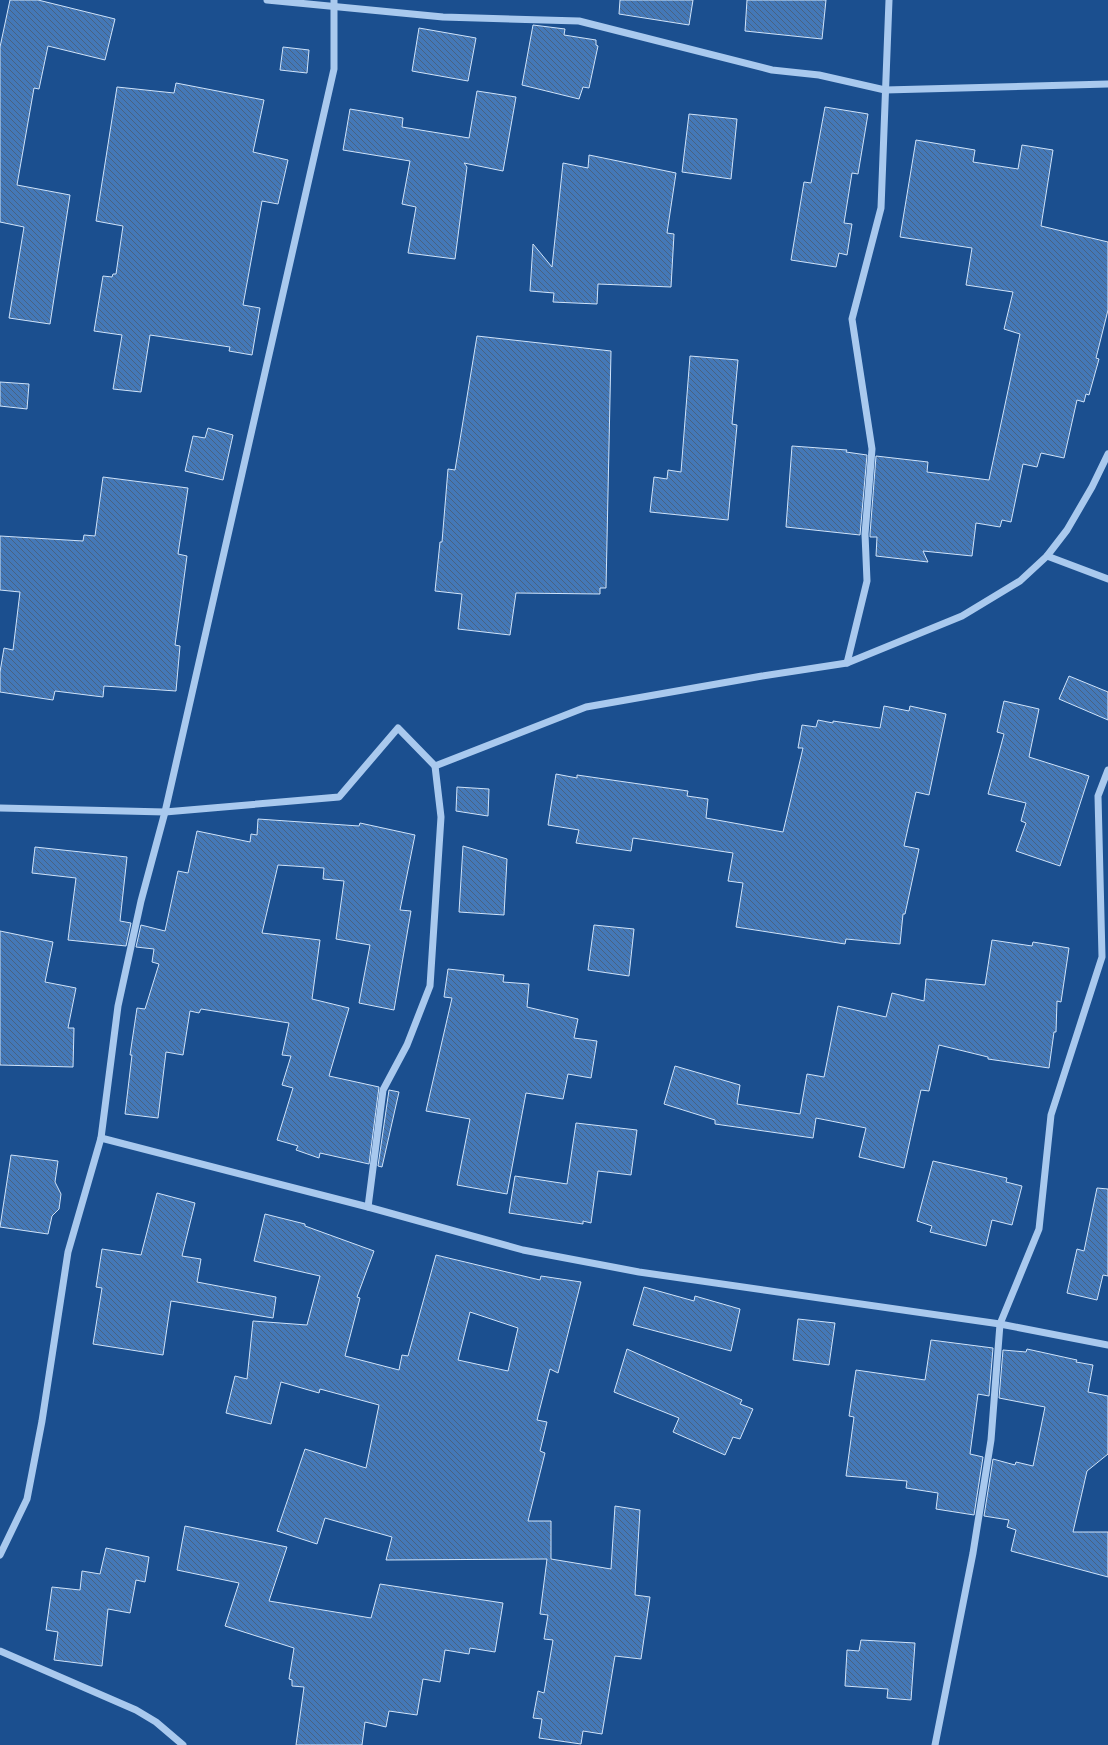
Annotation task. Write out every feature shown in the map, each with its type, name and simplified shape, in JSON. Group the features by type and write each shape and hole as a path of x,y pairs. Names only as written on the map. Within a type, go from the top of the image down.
{"street":[{"path":"267,0 334,3 443,17 578,21 772,70 819,75 885,90 1108,84"},
{"path":"848,663 867,581 865,534 872,449 852,319 881,208 889,0"},
{"path":"0,1555 27,1499 42,1421 68,1252 101,1138 118,1006 141,901 165,812 334,70 334,3"},
{"path":"435,766 586,707 762,676 848,663 962,616 1020,581 1047,556 1067,530 1092,487 1108,454"},
{"path":"1047,556 1108,579"},
{"path":"0,808 165,812 339,797 398,728 435,766 441,817 430,986 407,1045 383,1090 368,1207"},
{"path":"935,1745 973,1553 991,1440 1000,1324 1039,1229 1051,1115 1102,957 1098,796 1108,770"},
{"path":"101,1138 368,1207 523,1250 631,1271 1000,1324 1108,1345"},
{"path":"0,1651 136,1710 156,1722 183,1745"}],"building":[{"path":"10,0 38,0 115,19 105,60 48,46 39,89 34,88 17,185 70,195 50,324 9,318 24,227 0,222 0,47"},
{"path":"620,0 693,0 689,25 619,14"},
{"path":"747,0 826,0 822,39 745,31"},
{"path":"533,25 565,29 564,35 596,40 596,45 598,46 589,88 583,87 579,99 522,85"},
{"path":"419,28 476,38 468,81 412,71"},
{"path":"283,47 309,50 307,73 280,70"},
{"path":"176,83 264,100 253,152 288,160 278,204 262,201 243,305 260,308 252,355 229,351 230,347 150,335 141,392 113,389 122,335 94,331 103,276 112,277 113,274 116,274 123,226 96,221 117,87 174,93"},
{"path":"477,91 516,97 503,171 464,163 467,167 455,259 408,253 416,207 402,204 410,161 343,150 350,109 403,118 402,127 469,138"},
{"path":"825,107 868,114 858,174 852,173 844,223 852,224 847,255 839,253 836,267 791,260 804,182 811,183"},
{"path":"689,114 737,119 731,179 682,172"},
{"path":"916,140 975,150 973,162 1018,169 1022,145 1053,150 1041,226 1108,242 1108,310 1096,358 1099,359 1089,395 1086,394 1084,402 1077,400 1064,458 1041,453 1037,467 1023,464 1011,522 1002,520 1000,527 976,523 972,556 923,551 928,562 876,556 877,537 870,537 870,534 876,456 928,462 927,472 989,480 1020,334 1004,329 1013,292 966,285 972,248 900,237"},
{"path":"589,155 676,173 667,233 674,234 671,287 598,284 597,304 553,302 554,293 530,291 533,244 552,267 563,163 588,168"},
{"path":"477,336 611,351 606,588 600,588 600,594 516,593 510,635 458,629 462,594 435,591 440,542 442,542 448,469 455,470"},
{"path":"690,356 738,360 732,424 737,425 728,520 650,512 654,477 667,479 668,470 681,472"},
{"path":"0,382 29,384 27,409 0,406"},
{"path":"208,428 233,435 223,480 185,471 193,436 205,438"},
{"path":"792,446 847,450 846,452 867,455 860,535 786,527"},
{"path":"103,477 188,488 178,554 187,556 175,645 180,646 176,691 104,686 103,697 55,691 53,700 0,692 0,672 4,648 13,650 20,592 0,590 0,536 83,541 84,535 95,536"},
{"path":"1069,676 1108,692 1108,720 1059,699"},
{"path":"1004,701 1039,709 1029,757 1089,776 1060,866 1016,851 1026,823 1021,821 1026,803 988,794 1004,734 997,732"},
{"path":"884,706 909,711 910,706 946,714 929,795 916,792 904,846 919,849 905,914 903,914 900,944 846,939 845,944 736,927 743,883 728,881 733,853 633,838 631,851 576,843 579,830 548,825 556,774 577,778 577,775 688,791 687,796 708,799 706,818 783,832 803,748 798,748 802,725 816,727 818,720 880,728"},
{"path":"457,787 489,789 488,816 456,811"},
{"path":"258,819 359,826 360,823 415,835 400,910 411,911 394,1010 359,1003 370,945 336,939 344,881 323,879 324,868 278,865 262,933 320,940 312,999 349,1008 329,1076 379,1087 369,1164 320,1153 319,1158 296,1150 298,1146 277,1140 293,1088 282,1085 291,1056 282,1055 289,1023 201,1009 199,1013 190,1011 183,1055 166,1052 158,1118 125,1114 132,1055 130,1055 137,1008 145,1009 159,964 152,962 154,949 136,947 141,925 165,931 178,871 188,873 197,831 250,842 251,834 257,835"},
{"path":"463,846 507,859 504,915 459,912"},
{"path":"35,847 127,857 120,921 131,923 126,946 68,940 76,878 32,873"},
{"path":"594,925 634,929 629,976 588,970"},
{"path":"0,931 53,942 45,982 76,988 68,1028 74,1028 73,1067 0,1065"},
{"path":"992,940 1032,946 1033,942 1069,948 1061,1002 1057,1001 1056,1032 1054,1032 1049,1068 988,1059 988,1057 939,1045 929,1091 921,1090 904,1168 859,1157 866,1128 816,1118 813,1138 715,1124 715,1120 664,1104 675,1066 740,1085 737,1104 800,1114 807,1074 824,1077 838,1006 886,1017 892,993 924,1001 926,979 985,985"},
{"path":"448,969 504,975 503,982 529,984 527,1007 578,1019 574,1038 597,1041 591,1078 568,1074 563,1099 526,1093 507,1194 457,1185 470,1119 426,1111 452,998 444,997"},
{"path":"389,1090 399,1092 382,1167 378,1166"},
{"path":"576,1123 637,1130 631,1175 598,1171 591,1223 583,1221 583,1224 509,1213 515,1176 567,1184"},
{"path":"11,1155 58,1161 55,1182 61,1194 59,1209 52,1216 48,1234 0,1227"},
{"path":"933,1161 1007,1178 1006,1182 1022,1186 1012,1225 992,1220 986,1246 930,1232 932,1226 917,1221"},
{"path":"1097,1188 1108,1189 1108,1276 1103,1275 1097,1300 1067,1293 1077,1249 1084,1251"},
{"path":"157,1193 195,1203 182,1256 201,1259 197,1282 276,1297 273,1318 171,1301 163,1355 93,1344 102,1288 96,1287 102,1249 141,1255"},
{"path":"265,1214 305,1224 305,1226 374,1251 357,1297 360,1298 345,1356 399,1370 402,1355 408,1356 436,1255 540,1280 541,1276 581,1282 558,1373 550,1369 537,1420 547,1422 540,1451 545,1453 528,1521 551,1521 551,1559 611,1569 615,1506 640,1510 635,1595 650,1597 641,1659 615,1656 602,1734 583,1731 581,1744 539,1738 542,1719 533,1718 538,1691 544,1693 553,1640 544,1639 548,1615 540,1614 547,1559 386,1560 392,1537 325,1518 317,1544 277,1531 305,1449 366,1468 379,1405 320,1389 319,1393 281,1382 271,1424 226,1413 235,1376 247,1379 253,1321 307,1325 320,1276 254,1261","holes":["470,1312 518,1328 508,1371 458,1360"]},
{"path":"644,1287 694,1301 695,1296 740,1309 731,1351 633,1325"},
{"path":"798,1319 835,1323 829,1365 793,1360"},
{"path":"931,1340 993,1348 989,1396 978,1394 970,1454 983,1457 974,1515 936,1509 938,1493 906,1488 907,1481 846,1476 854,1417 849,1416 856,1370 925,1380"},
{"path":"627,1349 742,1400 740,1404 753,1409 740,1439 733,1437 725,1455 673,1432 679,1418 614,1392"},
{"path":"1027,1349 1093,1365 1088,1392 1108,1396 1108,1454 1087,1471 1073,1532 1108,1532 1108,1577 1011,1551 1016,1530 1007,1527 1009,1520 984,1516 993,1459 1015,1465 1016,1462 1033,1466 1045,1407 999,1398 1003,1350 1026,1352"},
{"path":"185,1526 287,1547 269,1601 371,1618 380,1584 503,1603 495,1652 470,1648 469,1654 445,1650 440,1682 423,1679 417,1715 389,1711 386,1727 365,1722 362,1745 296,1745 304,1687 292,1686 292,1680 289,1679 294,1648 225,1626 239,1583 177,1570"},
{"path":"106,1548 149,1557 145,1582 136,1580 130,1613 108,1609 102,1666 54,1660 58,1632 46,1630 52,1587 80,1590 82,1571 100,1574"},
{"path":"861,1640 915,1643 911,1700 887,1698 888,1689 845,1686 847,1650 859,1651"}]}
